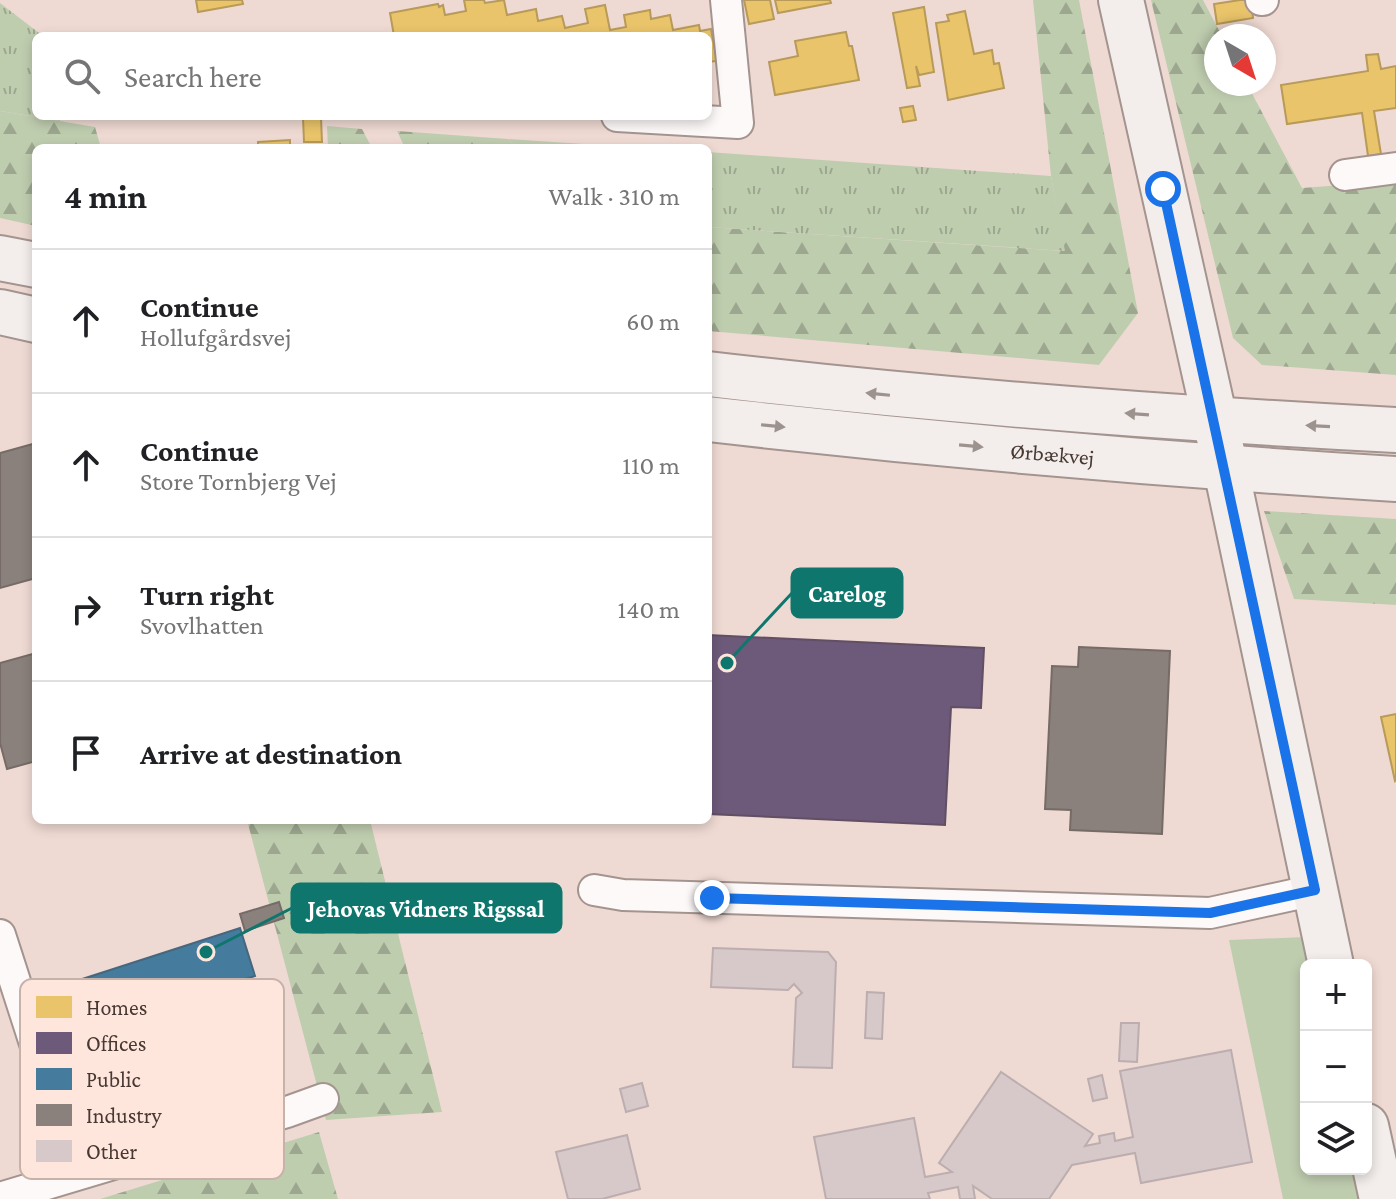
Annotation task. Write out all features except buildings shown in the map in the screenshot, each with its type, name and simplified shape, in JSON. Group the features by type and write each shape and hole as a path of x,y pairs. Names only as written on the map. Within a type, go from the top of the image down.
{"main road":[{"path":"1121,0 1226,469 1330,959"},
{"path":"0,258 32,264"},
{"path":"0,312 32,319"},
{"name":"Ørbækvej","path":"712,374 883,395 1396,430"},
{"name":"Ørbækvej","path":"712,419 1226,469 1396,479"},
{"path":"1372,1153 1382,1199"}],"street":[{"path":"686,120 738,123 726,0"},
{"path":"1345,175 1396,168"},
{"path":"594,890 623,895 1210,913 1315,890"},
{"path":"0,935 20,997"},
{"path":"284,1113 323,1099"},
{"path":"0,1198 61,1179"}],"green space":[{"path":"1033,0 1079,0 1138,313 1099,365 712,331 712,227 1064,251 1051,176"},
{"path":"1151,0 1203,0 1216,24 1204,24 1204,96 1253,96 1302,188 1396,181 1396,375 1262,365 1233,338"},
{"path":"0,3 38,32 32,32 32,116 0,111"},
{"path":"0,111 32,116 32,120 95,127 100,144 32,144 32,225 0,218"},
{"path":"327,126 362,129 370,144 328,144"},
{"path":"397,131 508,139 513,144 403,144"},
{"path":"508,139 584,144 513,144"},
{"path":"712,152 1051,176 1065,251 712,227"},
{"path":"1264,511 1396,519 1396,605 1294,599"},
{"path":"248,824 371,824 442,1112 326,1120"},
{"path":"1305,937 1310,959 1300,959 1300,1175 1354,1175 1359,1199 1283,1199 1229,940"},
{"path":"319,1132 338,1199 100,1199 165,1179 284,1179 284,1143"}],"place":[{"name":"Carelog","path":"727,663"},
{"name":"Jehovas Vidners Rigssal","path":"206,952"}],"route":[{"path":"712,898 1210,913 1315,890 1163,189"}]}
